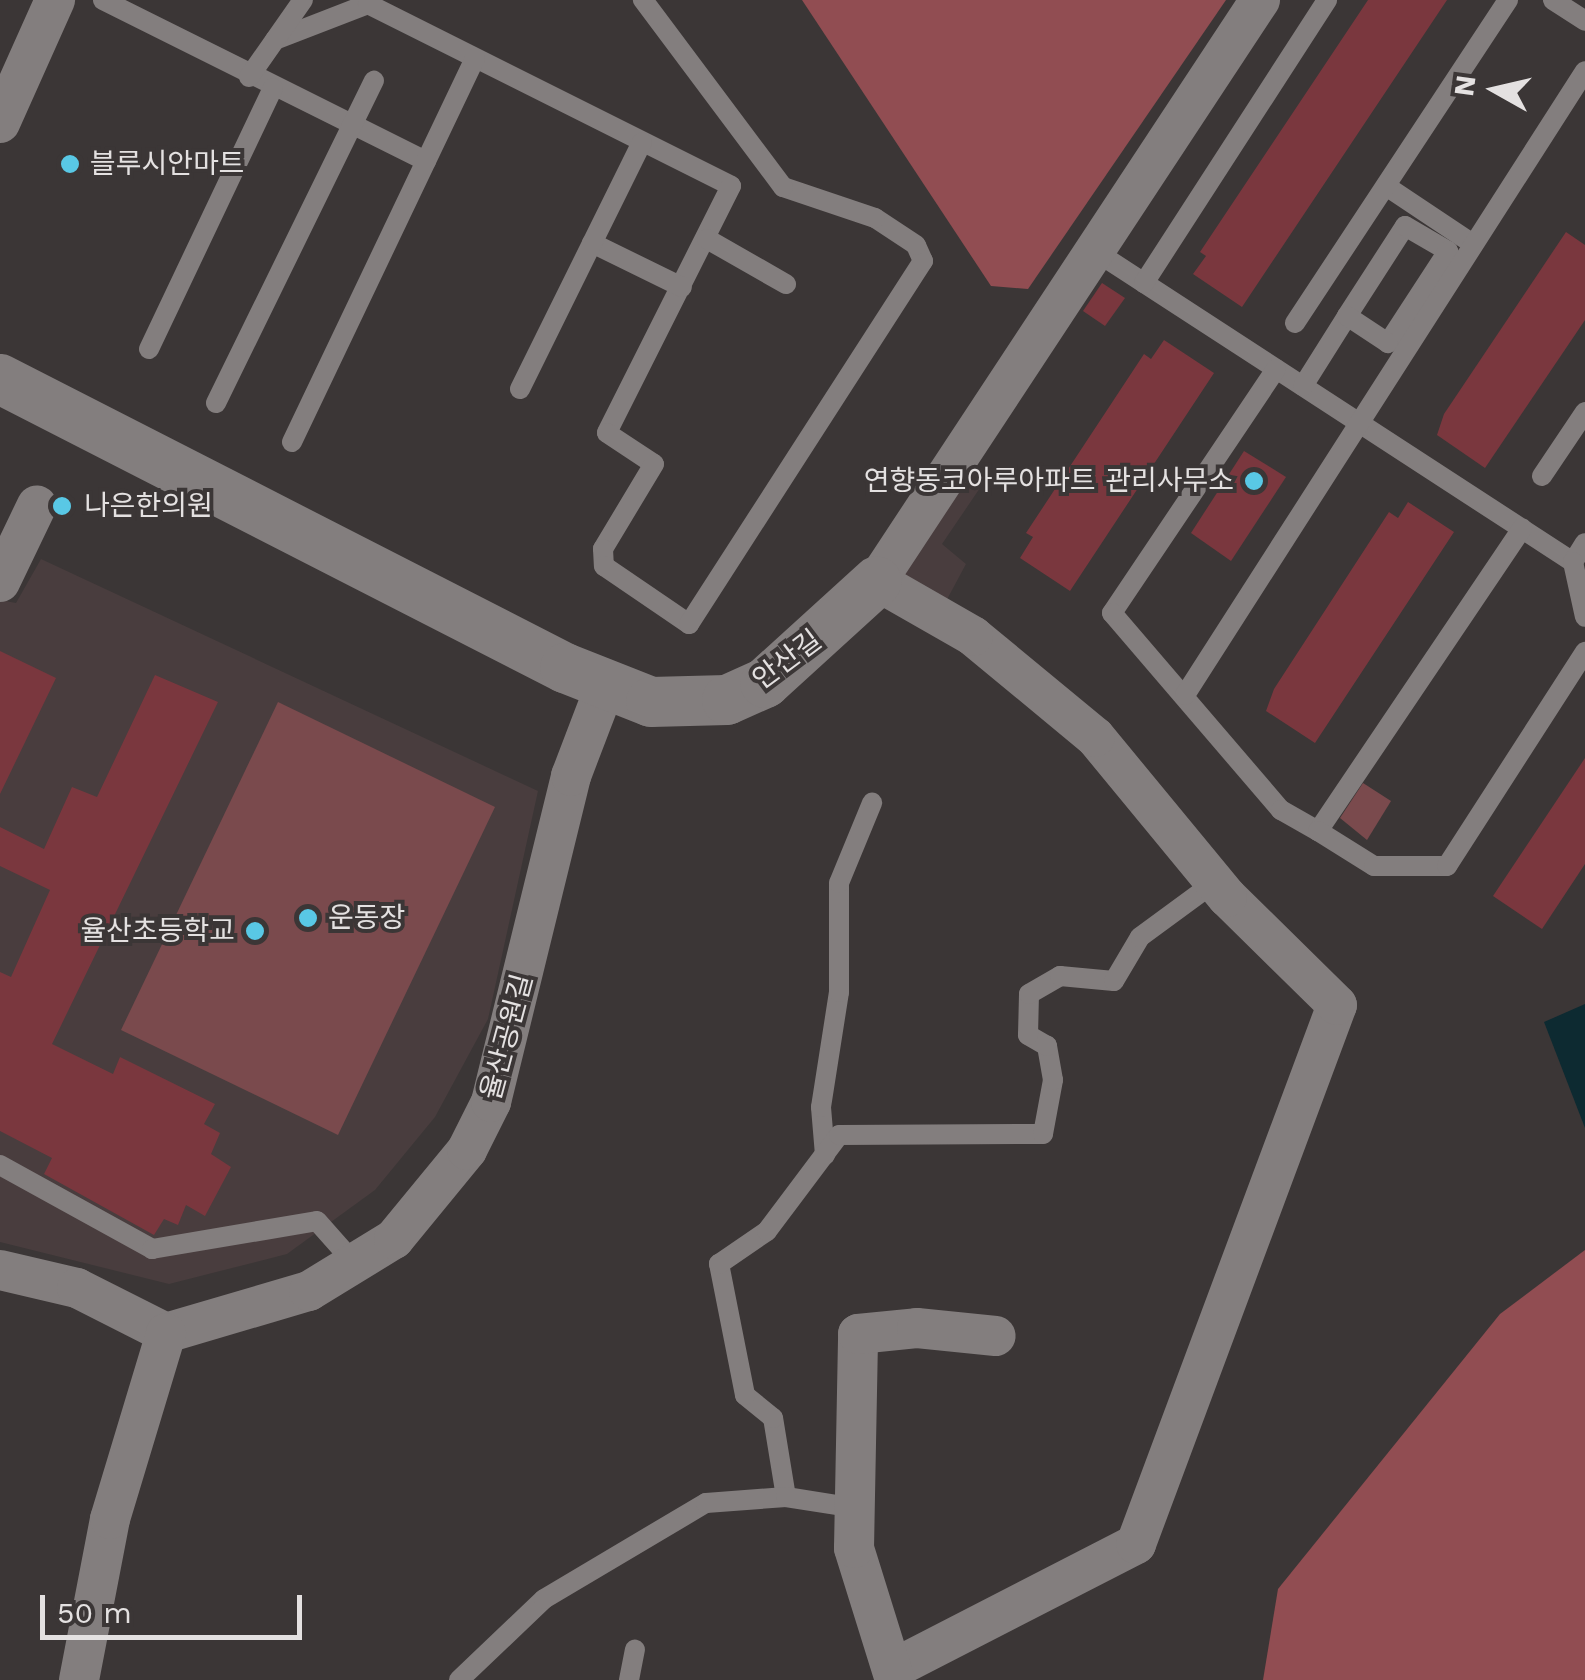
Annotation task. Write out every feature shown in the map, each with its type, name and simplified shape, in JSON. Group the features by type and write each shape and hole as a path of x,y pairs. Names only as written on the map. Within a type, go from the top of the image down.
{"street":[{"path":"0,122 55,0"},
{"name":"안산길","path":"0,379 605,687 651,702 727,700 765,683 878,581 1260,0"},
{"path":"0,582 37,505"},
{"path":"878,581 974,636 1095,737 1215,882 1337,1005 1136,1544 895,1674 857,1576 850,1508 858,1334 917,1328 996,1336"},
{"name":"율산공원길","path":"166,1333 270,1306 358,1267 430,1199 491,1102 571,776 605,687"},
{"path":"0,1270 78,1288 166,1333 110,1519 79,1680"}],"lane":[{"path":"102,0 249,77 426,161"},
{"path":"249,77 303,0"},
{"path":"274,40 368,4 731,186 606,433 654,464 602,557 608,572 689,624 923,261 916,245 876,218 783,187 643,0"},
{"path":"1144,283 1327,0"},
{"path":"1295,323 1508,0"},
{"path":"1553,0 1585,21"},
{"path":"292,442 476,58"},
{"path":"1185,694 1585,71"},
{"path":"216,403 374,81"},
{"path":"149,349 273,88"},
{"path":"520,388 642,142"},
{"path":"1386,186 1474,244"},
{"path":"1302,386 1347,316 1405,226 1448,250 1388,343 1347,316"},
{"path":"707,239 786,284"},
{"path":"592,243 682,286"},
{"path":"1095,251 1572,562 1585,618"},
{"path":"1276,368 1112,613 1185,694 1259,791 1374,866 1447,866 1585,652"},
{"path":"1542,476 1585,412"},
{"path":"1318,831 1522,528"},
{"path":"1572,562 1585,543"},
{"path":"825,1155 821,1107 839,992 839,883 872,803"},
{"path":"786,1498 773,1418 745,1395 719,1264 767,1231 838,1134 1042,1134 1053,1080 1047,1046 1028,1036 1029,994 1060,976 1114,981 1140,937 1215,882"},
{"path":"0,1165 152,1249 316,1221 358,1267"},
{"path":"458,1680 544,1599 665,1523 706,1502 786,1498 850,1508"},
{"path":"628,1680 635,1650"}],"shaded area":[{"path":"802,0 1226,0 1028,289 991,286"},
{"path":"962,471 982,485 942,544 966,564 944,605 893,576"},
{"name":"율산초등학교","path":"41,559 538,791 488,1019 435,1117 375,1190 287,1254 169,1284 0,1242 0,600 16,603"},
{"name":"운동장","path":"278,702 495,807 338,1135 121,1030"},
{"path":"1363,783 1391,801 1367,840 1340,818"},
{"path":"1585,1250 1585,1680 1263,1680 1278,1589 1500,1314"}],"water":[{"path":"1585,1004 1585,1128 1544,1022"}],"building":[{"path":"1368,0 1447,0 1242,307 1193,274 1206,256 1200,252"},
{"path":"1566,232 1585,245 1585,320 1485,468 1437,435 1444,414"},
{"path":"1102,283 1125,298 1105,326 1083,311"},
{"path":"1164,340 1214,373 1070,591 1020,558 1033,537 1026,533 1144,354 1151,359"},
{"path":"1244,451 1286,477 1231,561 1191,533"},
{"path":"1408,502 1454,532 1315,743 1266,711 1274,689 1389,512 1398,518"},
{"path":"0,651 56,678 0,794"},
{"path":"155,675 218,702 52,1044 113,1074 120,1057 215,1104 204,1124 220,1133 211,1154 231,1167 205,1216 186,1205 178,1225 164,1219 154,1235 44,1174 52,1158 0,1131 0,972 11,977 50,890 0,866 0,827 44,849 72,787 97,797"},
{"path":"1585,758 1585,864 1542,929 1493,896"}],"place":[{"name":"블루시안마트","path":"70,164"},
{"name":"연향동코아루아파트 관리사무소","path":"1254,481"},
{"name":"나은한의원","path":"62,506"},
{"name":"운동장","path":"308,918"},
{"name":"율산초등학교","path":"255,931"}]}
